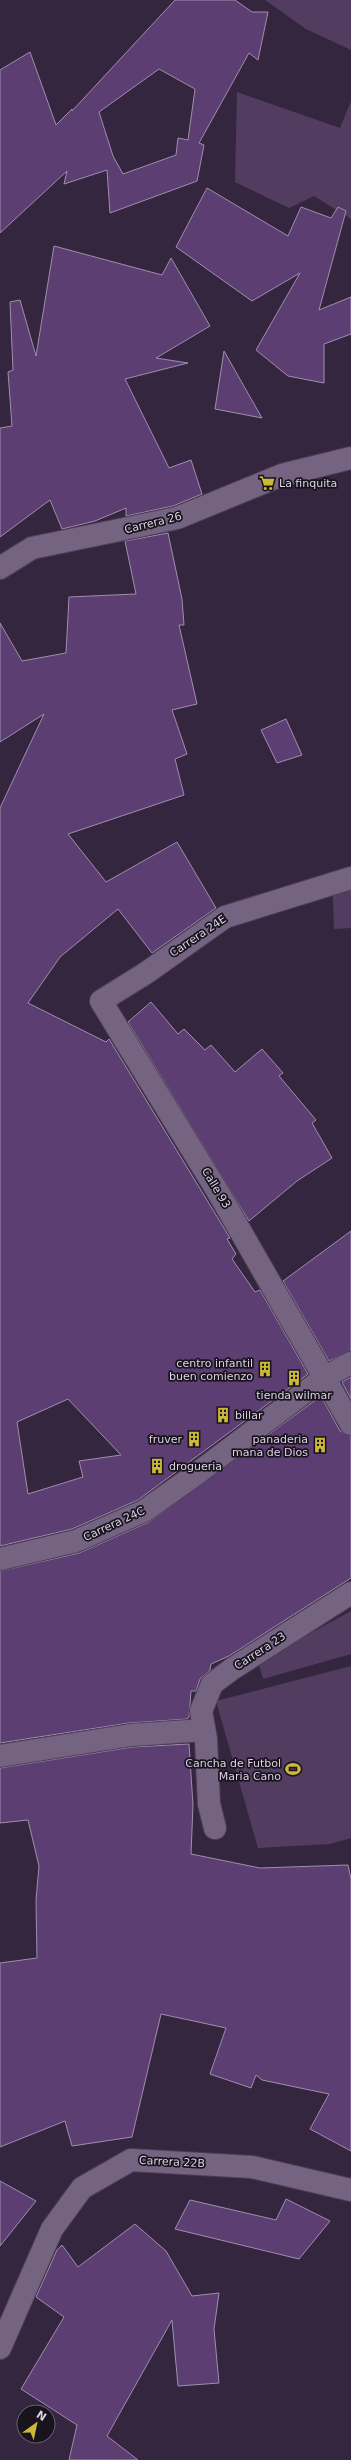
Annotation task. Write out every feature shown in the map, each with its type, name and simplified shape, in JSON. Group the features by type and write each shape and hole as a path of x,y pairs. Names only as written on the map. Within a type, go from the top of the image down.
{"street":[{"name":"Carrera 26","path":"0,568 32,548 177,518 282,475 351,458"},
{"name":"Carrera 24E","path":"101,1001 146,973 225,916 351,878"},
{"name":"Calle 93","path":"101,1001 218,1192 325,1377"},
{"name":"Carrera 24C","path":"0,1559 76,1541 144,1511 195,1476 325,1377 351,1363"},
{"path":"325,1377 351,1424"},
{"name":"Carrera 23","path":"215,1828 208,1804 204,1730 201,1712 212,1684 232,1669 351,1593"},
{"path":"0,1756 131,1735 204,1730"},
{"name":"Carrera 22B","path":"0,2348 52,2229 82,2188 131,2160 252,2167 351,2190"}],"shaded area":[{"path":"265,0 351,0 351,50 306,29"},
{"path":"237,92 340,128 351,101 351,219 314,196 289,208 235,182"},
{"path":"332,875 351,875 351,928 334,929"},
{"path":"351,1611 351,1654 263,1679 258,1662"},
{"name":"Cancha de Futbol Maria Cano","path":"351,1666 351,1838 330,1844 258,1848 216,1701"}],"building":[{"path":"175,0 235,0 252,12 268,12 258,60 249,53 199,143 204,145 197,181 110,213 107,170 64,184 67,171 0,233 0,70 30,52 56,125 72,109 72,111","holes":["159,69 195,89 188,140 178,138 176,155 123,174 113,156 99,112"]},
{"path":"207,188 288,236 301,207 331,218 338,207 346,211 319,310 351,297 351,334 324,344 324,383 288,376 256,350 300,273 252,301 176,247"},
{"path":"54,246 162,275 171,258 210,326 156,358 188,363 125,379 169,468 191,460 202,494 173,506 126,516 126,508 95,521 62,529 50,500 0,537 0,428 12,426 8,372 13,370 10,302 20,300 36,356"},
{"path":"224,351 262,418 215,409"},
{"path":"168,533 182,599 184,625 179,625 197,704 172,710 187,754 175,759 184,795 68,834 106,882 177,842 216,908 152,953 118,909 60,957 28,1003 106,1042 109,1039 230,1238 227,1239 236,1254 232,1259 255,1292 260,1290 308,1374 138,1500 72,1529 0,1546 0,808 44,714 0,742 0,623 22,661 66,653 69,597 136,594 125,541","holes":["68,1399 121,1455 79,1461 83,1477 28,1494 17,1422"]},
{"path":"286,719 302,755 277,763 261,730"},
{"path":"151,1002 178,1034 184,1029 205,1050 211,1045 235,1072 262,1049 283,1073 279,1076 316,1120 312,1123 332,1158 297,1181 249,1221 128,1022"},
{"path":"351,1231 351,1351 329,1361 283,1281"},
{"path":"351,1377 351,1399 342,1382"},
{"path":"321,1396 340,1431 351,1436 351,1578 229,1656 211,1664 210,1670 200,1679 196,1691 191,1691 189,1717 187,1719 129,1723 0,1743 0,1571 79,1553 149,1522"},
{"path":"189,1744 193,1805 191,1854 260,1868 348,1865 351,1879 351,2151 310,2129 329,2094 262,2080 256,2075 251,2088 210,2074 226,2028 161,2014 132,2137 72,2146 65,2121 0,2147 0,1963 37,1958 36,1900 39,1866 28,1820 0,1823 0,1768 132,1747"},
{"path":"0,2181 36,2201 0,2246"},
{"path":"286,2199 330,2221 299,2259 175,2229 190,2200 276,2220"},
{"path":"135,2224 166,2251 192,2296 219,2293 214,2329 219,2383 178,2386 172,2320 107,2436 138,2460 69,2460 77,2425 56,2412 56,2404 44,2404 21,2389 64,2317 36,2297 57,2250 62,2245 78,2267"}],"place":[{"name":"La finquita","path":"267,483"},
{"name":"centro infantil buen comienzo","path":"265,1369"},
{"name":"tienda wilmar","path":"294,1378"},
{"name":"billar","path":"223,1415"},
{"name":"fruver","path":"194,1439"},
{"name":"panaderia mana de Dios","path":"320,1445"},
{"name":"drogueria","path":"157,1466"},
{"name":"Cancha de Futbol Maria Cano","path":"293,1769"}]}
